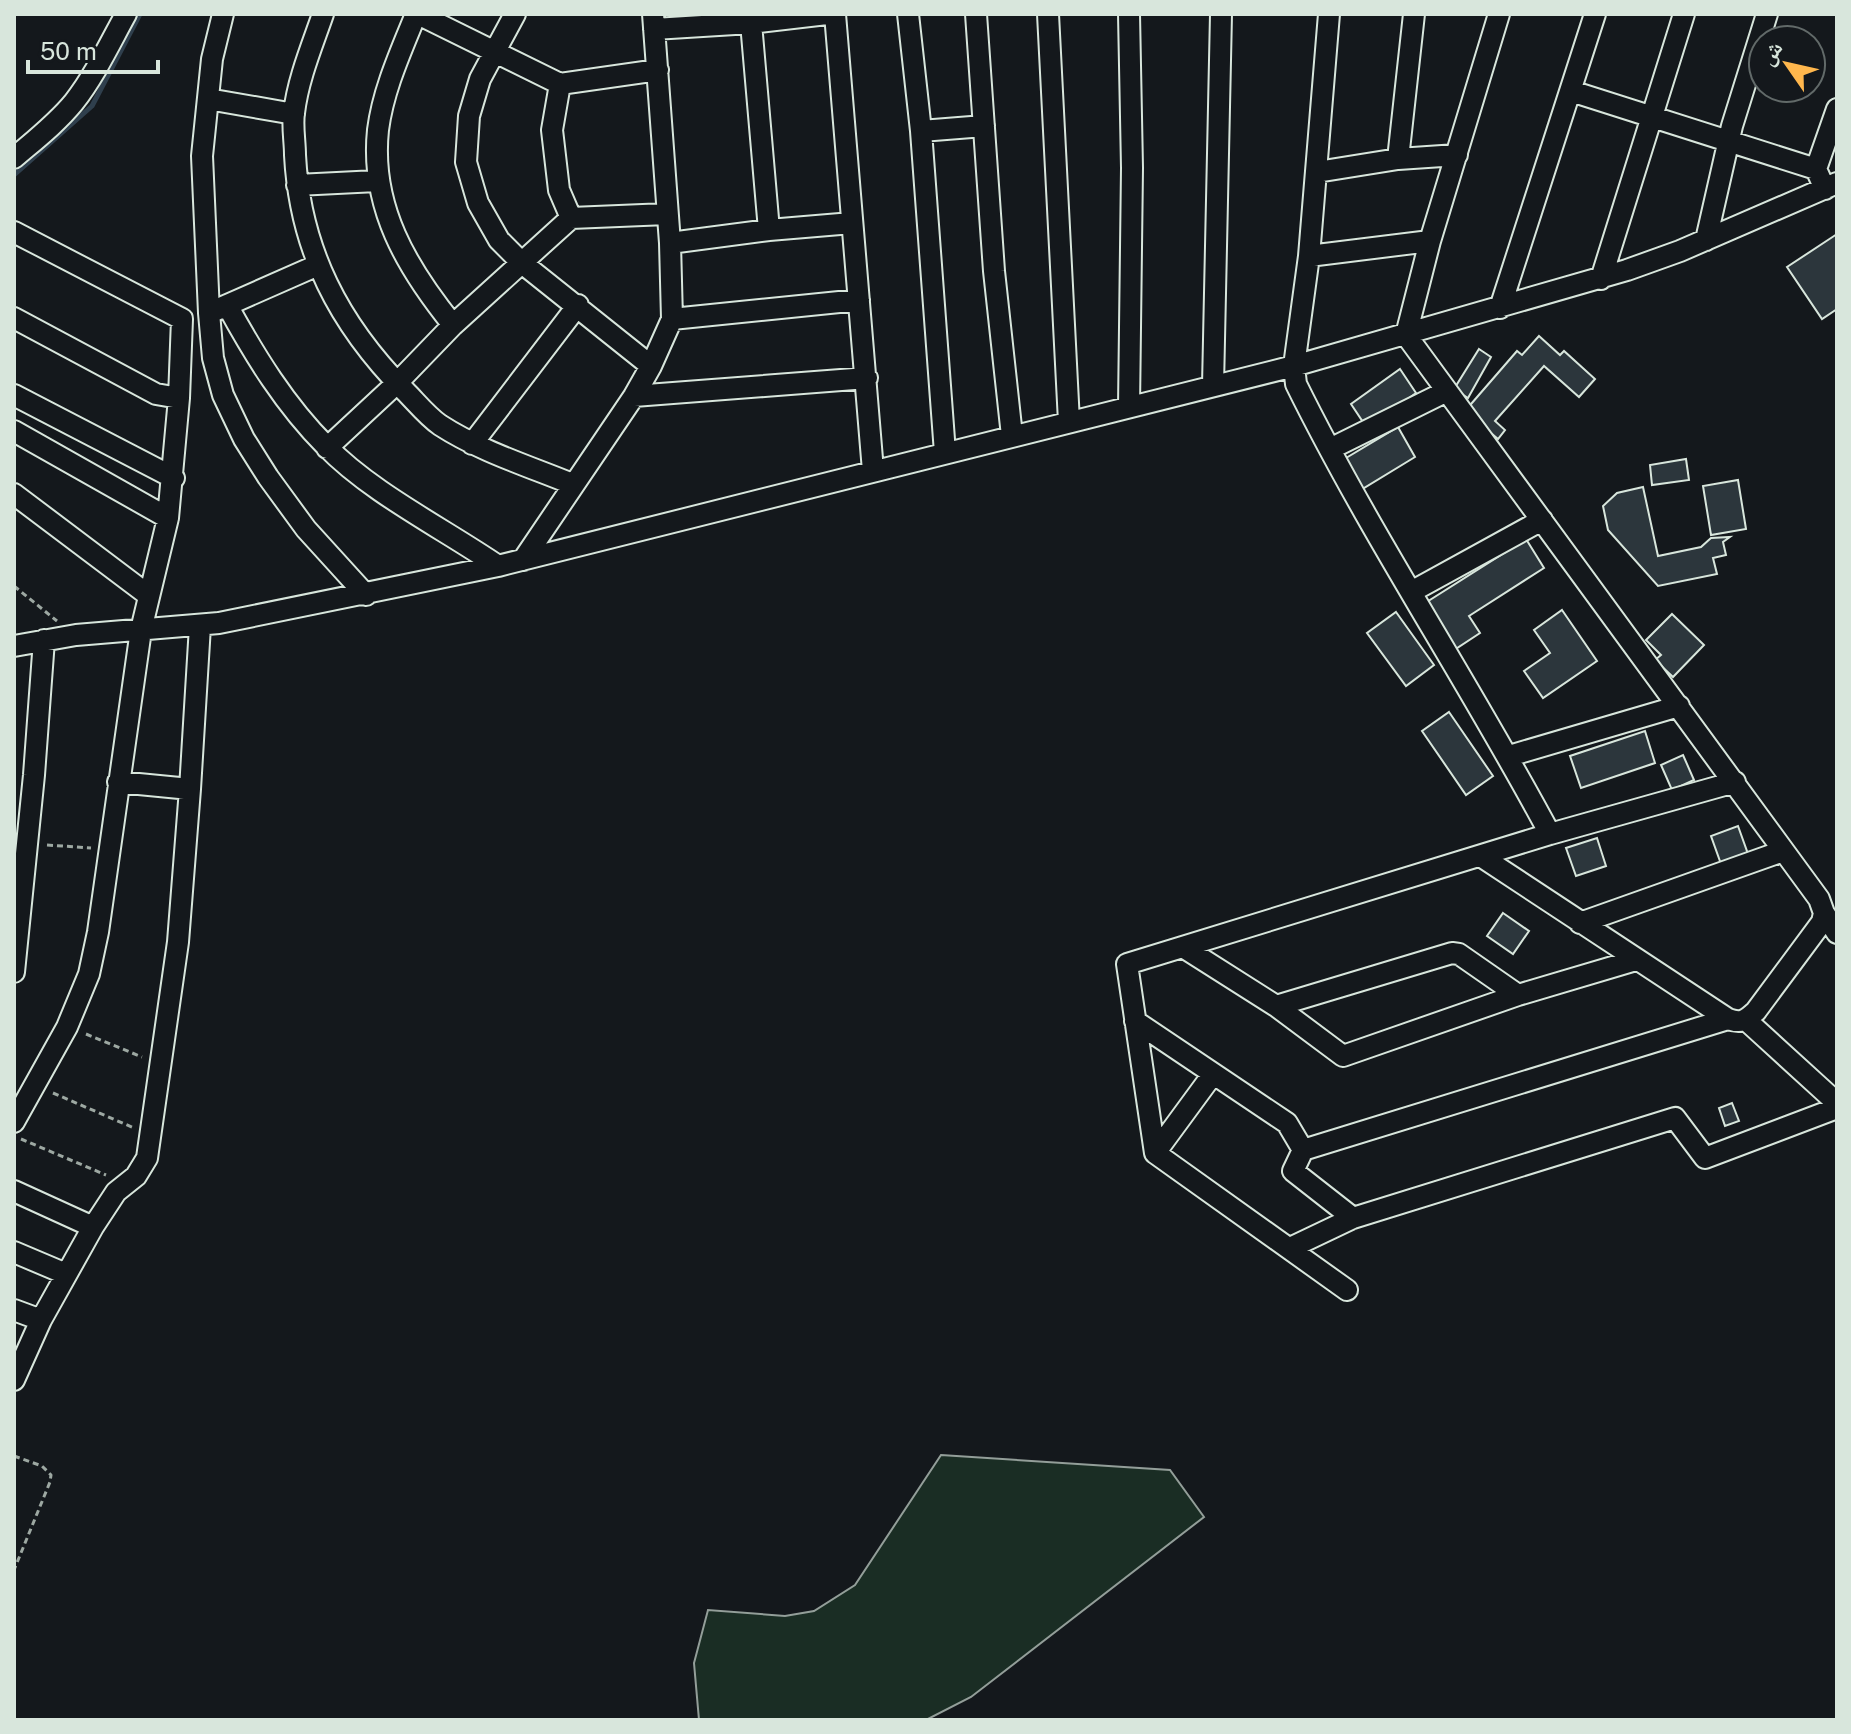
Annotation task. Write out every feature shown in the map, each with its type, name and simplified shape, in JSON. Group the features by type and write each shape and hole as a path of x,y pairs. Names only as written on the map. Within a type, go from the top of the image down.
{"street":[{"path":"14,158 55,123 75,101 126,14"},
{"path":"223,14 212,59 202,156 218,309 213,358 223,395 244,439 268,477 306,529 366,595"},
{"path":"323,14 304,66 294,114 297,185 318,265 336,302 363,346 437,423 472,444 572,484"},
{"path":"453,325 421,286 395,236 377,181 378,129 392,74 417,14 560,84 658,70"},
{"path":"515,14 480,79 469,116 466,162 478,203 499,240 522,263 651,366"},
{"path":"523,560 634,396 672,319 670,243 653,21 751,23 827,14"},
{"path":"835,14 873,471"},
{"path":"908,14 921,131 945,453"},
{"path":"976,14 994,271 1012,436"},
{"path":"1048,14 1069,422"},
{"path":"1129,14 1132,168 1129,407"},
{"path":"1213,386 1221,14"},
{"path":"1329,14 1309,256 1294,366 1296,384 1411,592 1509,756 1550,834"},
{"path":"1398,159 1414,14"},
{"path":"1406,335 1430,241 1499,14"},
{"path":"1500,308 1595,14"},
{"path":"1601,279 1684,14"},
{"path":"1706,240 1729,143 1767,14"},
{"path":"751,23 769,230"},
{"path":"560,84 552,130 559,190 571,218"},
{"path":"14,646 76,635 200,626 366,595 523,560 1294,366 1601,279 1706,240 1831,186 1816,169 1571,91"},
{"path":"208,99 294,114"},
{"path":"1816,169 1837,109"},
{"path":"921,131 984,126"},
{"path":"1317,172 1398,159 1457,155"},
{"path":"297,185 377,181"},
{"path":"327,448 453,325 571,218 667,214"},
{"path":"670,243 852,223"},
{"path":"14,232 182,319 174,478 168,518 141,630 98,932 89,974 67,1027 15,1122"},
{"path":"1309,256 1430,241"},
{"path":"218,309 318,265"},
{"path":"672,319 859,300"},
{"path":"472,444 578,305"},
{"path":"218,309 250,348 280,393 327,448 385,493 498,566"},
{"path":"14,318 156,394 179,398"},
{"path":"1406,335 1735,782 1819,899 1837,933"},
{"path":"634,396 867,378"},
{"path":"1330,449 1447,391"},
{"path":"14,395 174,478"},
{"path":"14,431 168,518"},
{"path":"14,494 148,595"},
{"path":"1411,592 1542,520"},
{"path":"14,1380 41,1320 93,1227 116,1192 136,1176 147,1158 178,942 200,626"},
{"path":"14,972 44,640"},
{"path":"1509,756 1679,706"},
{"path":"118,782 190,789"},
{"path":"1347,1290 1155,1153 1127,964 1550,834 1735,782"},
{"path":"1580,923 1783,851"},
{"path":"1290,1248 1353,1218 1675,1118 1705,1158 1837,1106 1737,1020 1636,960 1482,857"},
{"path":"1353,1218 1293,1171 1303,1150 1737,1020 1756,1011 1822,922 1824,913"},
{"path":"1183,947 1276,1006 1343,1056 1518,995 1636,960"},
{"path":"1276,1006 1452,953 1459,954 1518,995"},
{"path":"1135,1021 1287,1123 1303,1150"},
{"path":"1155,1153 1213,1074"},
{"path":"14,1191 93,1227"},
{"path":"14,1252 66,1274"},
{"path":"14,1310 41,1320"}],"path":[{"path":"14,586 76,635"},
{"path":"27,844 109,849"},
{"path":"67,1027 161,1064"},
{"path":"35,1085 151,1135"},
{"path":"15,1122 127,1184"},
{"path":"14,1456 42,1466 51,1475 14,1570"}],"green space":[{"path":"941,1455 1170,1470 1204,1517 971,1697 926,1720 699,1720 694,1663 708,1610 785,1616 814,1611 855,1585"}],"building":[{"path":"1837,234 1837,309 1822,319 1787,267"},
{"path":"1539,336 1560,355 1564,351 1595,379 1579,397 1544,366 1495,421 1505,430 1498,439 1465,411 1517,351 1522,355"},
{"path":"1479,349 1491,357 1468,398 1454,389"},
{"path":"1400,369 1416,393 1367,428 1351,404"},
{"path":"1398,427 1415,457 1359,491 1341,461"},
{"path":"1686,459 1689,480 1652,485 1650,465"},
{"path":"1738,480 1746,529 1711,535 1703,486"},
{"path":"1643,487 1658,556 1701,547 1711,538 1730,537 1723,542 1726,555 1713,558 1717,574 1658,586 1608,530 1603,506 1617,493"},
{"path":"1526,539 1544,568 1469,616 1480,633 1451,652 1422,605"},
{"path":"1562,610 1597,661 1543,698 1524,671 1550,653 1534,630"},
{"path":"1396,612 1434,665 1406,686 1367,633"},
{"path":"1672,614 1704,645 1673,677 1655,660 1661,655 1646,640"},
{"path":"1449,712 1493,776 1466,795 1422,731"},
{"path":"1645,731 1655,763 1581,788 1570,756"},
{"path":"1683,755 1694,780 1672,790 1661,765"},
{"path":"1738,826 1748,854 1721,864 1711,836"},
{"path":"1597,838 1606,866 1576,876 1566,848"},
{"path":"1503,913 1529,931 1513,954 1487,936"},
{"path":"1732,1103 1739,1121 1725,1126 1719,1108"}],"waterway":[{"path":"14,175 92,106 140,14"}]}
